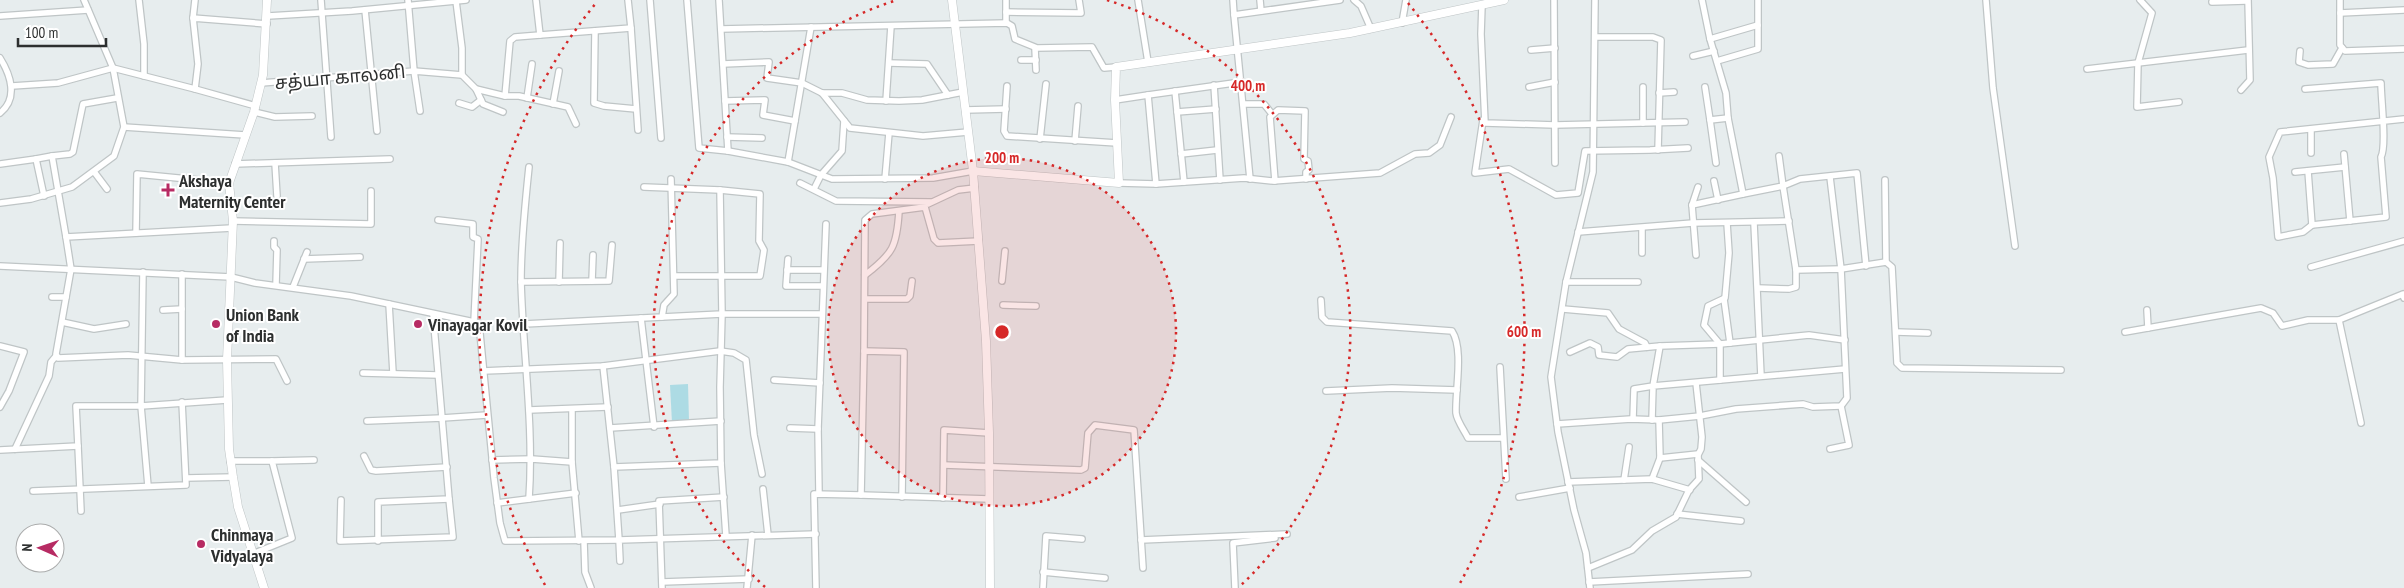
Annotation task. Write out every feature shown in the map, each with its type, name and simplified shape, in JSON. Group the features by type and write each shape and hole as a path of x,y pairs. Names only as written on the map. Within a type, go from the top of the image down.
{"street":[{"path":"0,203 44,196 72,188 95,173 114,156 124,128 113,68 84,0"},
{"path":"139,0 144,44 144,76"},
{"path":"195,0 193,18 198,64 196,89"},
{"path":"264,588 255,553 238,507 230,461 227,360 232,225 229,183 255,109 261,83 267,0"},
{"path":"321,0 332,137"},
{"path":"193,18 267,20 365,10 408,3 466,0"},
{"path":"536,0 540,35"},
{"path":"628,0 638,130"},
{"path":"650,0 661,138"},
{"path":"687,0 699,148 728,151 788,162 832,179 933,178 973,171 1119,183 1156,184 1220,180 1306,179 1380,173 1415,154 1429,153 1440,146 1451,117"},
{"path":"719,0 728,151"},
{"path":"952,0 975,188 979,241 990,433 990,588"},
{"path":"1006,0 1006,23"},
{"path":"1006,12 1082,12 1079,0"},
{"path":"1138,0 1148,62"},
{"path":"1233,0 1250,179"},
{"path":"1260,0 1261,11"},
{"path":"1234,15 1340,0"},
{"path":"1354,0 1361,6 1371,29"},
{"path":"1402,23 1406,0"},
{"path":"721,29 956,26 1006,23 1012,26 1015,39 1035,48 1092,47 1104,68 1238,50 1371,29 1499,0"},
{"path":"1554,0 1555,163"},
{"path":"1595,0 1593,172 1566,282 1551,377 1557,424 1590,585 1748,574"},
{"path":"1702,0 1710,39 1726,93 1728,118 1744,194"},
{"path":"1717,61 1758,49 1758,0"},
{"path":"1986,0 1992,88 2014,246"},
{"path":"2140,0 2152,13 2138,63 2137,107 2178,102"},
{"path":"2212,2 2247,0 2250,80 2241,90"},
{"path":"2340,0 2340,45 2345,51 2404,49"},
{"path":"456,1 462,48 462,75"},
{"name":"சத்யா காலனி","path":"261,83 414,71 408,3"},
{"path":"1482,5 1484,119 1475,173 1509,169 1556,196 1578,193 1585,151 1688,148"},
{"path":"0,16 88,10"},
{"path":"365,10 377,131"},
{"path":"2340,13 2404,10"},
{"path":"1710,39 1758,25"},
{"path":"886,101 891,26"},
{"path":"788,162 811,27"},
{"path":"505,96 510,41 515,37 631,28"},
{"path":"595,31 594,103 604,106 636,109"},
{"path":"1595,37 1653,37 1661,40 1658,150"},
{"path":"1035,48 1036,70"},
{"path":"1531,50 1554,48"},
{"path":"2300,51 2299,62 2308,65 2333,64 2342,48"},
{"path":"2087,69 2248,50"},
{"path":"1693,56 1714,51"},
{"path":"0,58 7,69 12,86 9,100 0,113"},
{"path":"1021,60 1036,60"},
{"path":"723,64 769,62 767,78 802,83 822,93 850,128 924,136 968,132"},
{"path":"889,63 927,64 948,95"},
{"path":"527,98 532,64"},
{"path":"1116,67 1114,100 1119,183"},
{"path":"12,86 58,83 113,68 196,89 275,117 312,116"},
{"path":"420,111 414,71 462,75 476,89 483,104 503,112"},
{"path":"553,104 559,71"},
{"path":"1114,100 1241,82"},
{"path":"1529,86 1555,82"},
{"path":"2305,89 2381,83 2382,122 2384,151 2381,157 2386,217 2312,225 2303,232 2278,237 2273,178 2269,157 2280,132 2382,122 2404,119"},
{"path":"1040,139 1046,84"},
{"path":"1214,85 1220,180"},
{"path":"1007,86 1004,132 1007,136 1117,143"},
{"path":"1643,87 1643,123"},
{"path":"1705,87 1716,163"},
{"path":"476,89 568,107 576,124"},
{"path":"1175,91 1184,182"},
{"path":"822,93 842,93 867,100 886,101 922,100 963,92"},
{"path":"1659,93 1674,92"},
{"path":"1148,95 1156,184"},
{"path":"0,164 74,152 83,104 117,98"},
{"path":"459,103 472,107 481,100"},
{"path":"725,101 765,100 764,115 795,121"},
{"path":"1243,104 1264,104 1272,114"},
{"path":"1074,141 1078,106"},
{"path":"965,110 1006,109"},
{"path":"1177,112 1216,109"},
{"path":"1275,180 1270,118 1278,110 1305,111 1304,159 1308,161 1310,166 1306,172 1306,179"},
{"path":"1710,120 1728,118"},
{"path":"1484,119 1485,123 1490,124 1555,125 1685,122"},
{"path":"814,189 821,175 842,151 844,121"},
{"path":"124,128 245,135"},
{"path":"2311,129 2311,153"},
{"path":"885,179 888,133"},
{"path":"727,137 762,138"},
{"path":"1181,154 1217,150"},
{"path":"2344,154 2350,221"},
{"path":"15,449 49,376 51,362 56,356 71,269 52,156"},
{"path":"1758,288 1789,289 1796,286 1796,270 1779,156"},
{"path":"36,159 44,196"},
{"path":"236,164 390,160"},
{"path":"275,163 277,196"},
{"path":"529,167 522,233 521,282 532,459 529,499"},
{"path":"2295,172 2345,167"},
{"path":"2308,171 2312,225"},
{"path":"95,173 107,189"},
{"path":"1692,205 1783,186 1800,178 1830,177 1857,173 1866,266"},
{"path":"136,233 137,174 229,183"},
{"path":"1830,177 1841,269 1846,340 1845,370 1847,398 1841,406 1849,445 1830,449"},
{"path":"662,316 664,305 674,294 671,178"},
{"path":"1886,180 1886,262"},
{"path":"1714,181 1718,200"},
{"path":"800,183 836,201 928,204"},
{"path":"644,187 720,190 760,194 760,241 764,250 760,276 674,276"},
{"path":"1696,255 1692,205 1698,187"},
{"path":"861,495 865,220 872,214 899,211 928,204 958,190 975,188"},
{"path":"720,190 722,276 720,351 721,463 726,536"},
{"path":"66,237 232,225 371,224 371,191"},
{"path":"928,204 934,239 938,243 979,241"},
{"path":"865,275 882,262 896,240 899,211"},
{"path":"438,220 473,224 473,237 478,239 474,322"},
{"path":"1578,232 1693,224 1789,221"},
{"path":"1754,223 1761,376"},
{"path":"819,494 818,429 826,224"},
{"path":"1727,224 1729,253 1724,299 1730,343"},
{"path":"1642,228 1642,253"},
{"path":"274,241 274,247 277,250 276,285"},
{"path":"2312,267 2404,241"},
{"path":"559,282 560,243"},
{"path":"521,282 609,281 612,245"},
{"path":"1002,282 1005,251"},
{"path":"293,287 307,252"},
{"path":"592,281 593,255"},
{"path":"304,259 360,257"},
{"path":"788,259 786,286 823,286"},
{"path":"1796,270 1841,269 1886,262"},
{"path":"1886,262 1892,267 1894,275 1897,363 1902,368 2061,370"},
{"path":"0,266 231,277 389,304 479,323 497,503 505,541 582,541 816,534"},
{"path":"787,270 824,270"},
{"path":"143,272 141,406 148,486"},
{"path":"182,274 182,360"},
{"path":"865,299 907,299 910,296 912,281"},
{"path":"1566,282 1638,282"},
{"path":"2125,332 2261,308 2272,313 2282,326 2308,320 2339,320 2403,294 2404,298"},
{"path":"52,297 66,298"},
{"path":"1720,380 1720,344 1704,325 1708,306 1724,299"},
{"path":"1321,300 1322,317 1327,322 1452,331 1455,336 1456,415 1468,438 1504,438"},
{"path":"389,304 393,373"},
{"path":"1003,305 1036,306"},
{"path":"163,310 182,309"},
{"path":"1563,309 1608,312 1619,329 1646,343 1648,347"},
{"path":"2146,310 2148,328"},
{"path":"341,500 340,541 453,537 433,314"},
{"path":"524,324 662,316 822,314"},
{"path":"641,318 654,427"},
{"path":"2339,320 2361,423"},
{"path":"62,322 94,329 126,324"},
{"path":"1896,332 1928,332"},
{"path":"1570,352 1590,343 1598,347 1599,355 1617,357 1628,349 1660,346 1720,344 1809,335 1846,340"},
{"path":"0,346 24,352 10,392 0,407"},
{"path":"1652,479 1660,458 1653,386 1660,346"},
{"path":"483,371 603,366 720,351 734,353 746,360 754,435 762,474"},
{"path":"864,352 904,352 902,497"},
{"path":"56,356 142,357 182,360 276,359 287,381"},
{"path":"603,366 618,510 620,561"},
{"path":"1500,367 1506,479"},
{"path":"1633,419 1634,388 1845,370"},
{"path":"363,373 438,375"},
{"path":"774,380 820,383"},
{"path":"1588,568 1632,550 1652,531 1676,518 1690,490 1699,479 1698,457 1702,437 1696,383"},
{"path":"1326,391 1392,388 1457,390"},
{"path":"81,511 76,406 141,406 227,400"},
{"path":"33,490 186,485 182,402"},
{"path":"1557,424 1633,419 1656,420 1700,416 1736,409 1803,404 1813,407 1841,406"},
{"path":"528,410 608,408"},
{"path":"572,409 572,462 585,572 591,588"},
{"path":"367,420 487,415"},
{"path":"610,428 654,427 721,421"},
{"path":"944,465 989,465 1081,470 1085,468 1088,433 1095,425 1134,430 1143,568"},
{"path":"790,428 818,429"},
{"path":"943,498 944,430 990,433"},
{"path":"0,450 78,446"},
{"path":"1624,480 1629,447"},
{"path":"364,456 371,470 376,471 446,467"},
{"path":"1660,458 1698,457 1746,502"},
{"path":"492,460 532,459 572,462"},
{"path":"230,461 314,460"},
{"path":"255,553 292,538 272,461"},
{"path":"614,467 721,463"},
{"path":"186,478 233,477"},
{"path":"1519,497 1569,485 1624,480 1652,479 1690,490"},
{"path":"763,489 768,535"},
{"path":"497,503 576,493"},
{"path":"816,588 814,494 989,499"},
{"path":"724,497 659,501 662,585 749,579"},
{"path":"378,540 378,502 449,499"},
{"path":"618,510 660,504"},
{"path":"1677,514 1741,521"},
{"path":"1141,540 1287,534"},
{"path":"747,588 752,535"},
{"path":"1043,588 1046,536 1082,539"},
{"path":"1235,588 1233,543 1276,538"},
{"path":"1043,572 1105,578"}],"shaded area":[{"path":"688,384 689,421 672,423 670,385"}],"place":[{"name":"Akshaya Maternity Center","path":"168,190"},
{"name":"Union Bank of India","path":"216,324"},
{"name":"Vinayagar Kovil","path":"418,324"},
{"name":"Chinmaya Vidyalaya","path":"201,544"}]}
